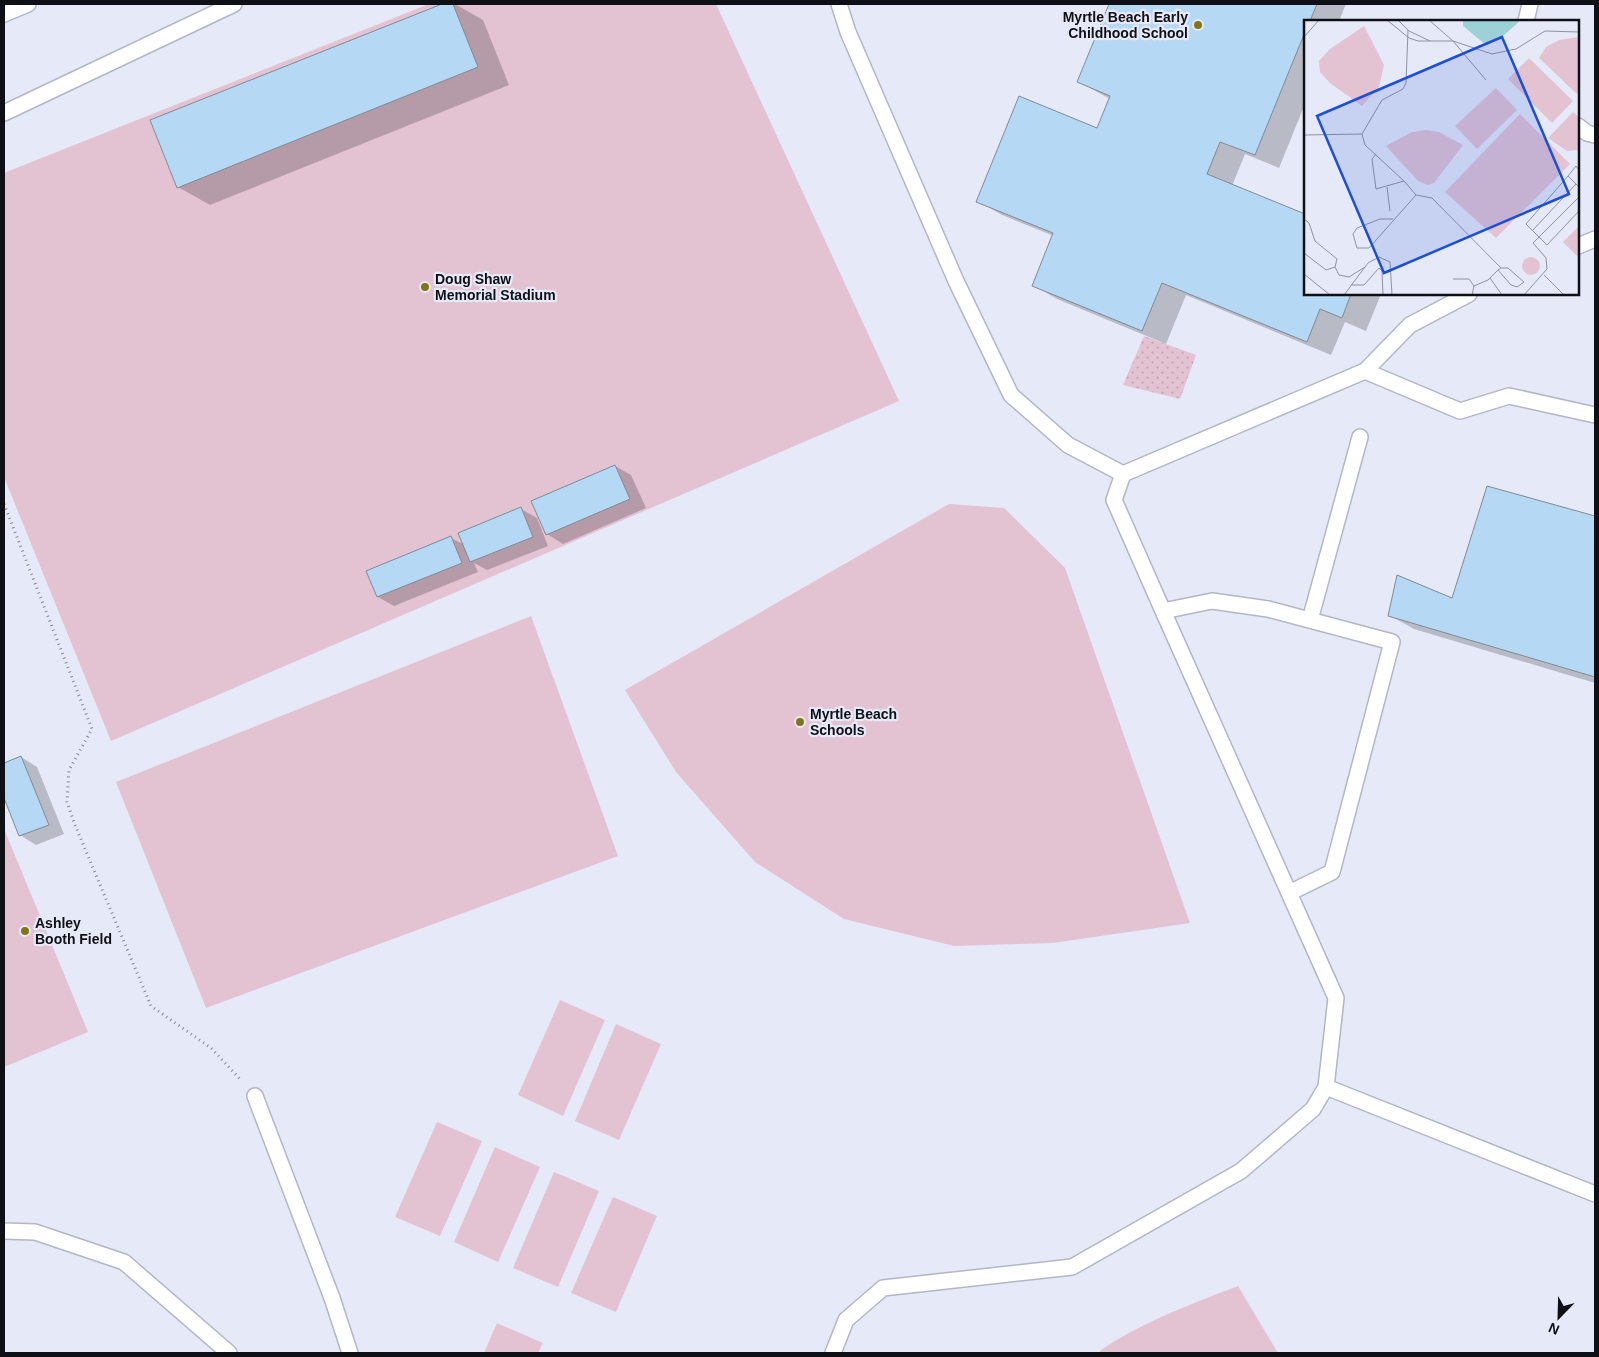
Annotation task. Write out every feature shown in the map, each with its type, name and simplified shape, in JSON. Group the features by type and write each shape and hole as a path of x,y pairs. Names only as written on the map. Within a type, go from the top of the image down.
{"lane":[{"path":"4,14 28,4"},
{"path":"4,113 234,4"},
{"path":"839,4 852,40 956,281 1012,395 1068,444 1123,474"},
{"path":"1526,20 1530,4"},
{"path":"1579,127 1586,133 1595,135"},
{"path":"1579,246 1595,239"},
{"path":"834,1353 846,1320 883,1288 1072,1267 1241,1171 1314,1109 1326,1087 1336,998 1114,500 1123,474 1365,371 1410,325 1467,295"},
{"path":"1365,371 1460,411 1509,396 1595,414"},
{"path":"1310,620 1360,437"},
{"path":"1163,611 1212,600 1268,609 1392,642 1332,872 1289,893"},
{"path":"1326,1087 1595,1194"},
{"path":"256,1096 332,1298 350,1353"},
{"path":"4,1231 35,1232 124,1262 229,1353"}],"path":[{"path":"4,504 92,729 69,770 67,802 151,1006 211,1048 256,1096"}],"shaded area":[{"name":"Doug Shaw Memorial Stadium","path":"429,4 716,4 899,401 111,741 4,477 4,173"},
{"path":"1144,336 1196,355 1180,399 1123,385"},
{"path":"949,504 1004,508 1065,568 1190,923 1053,943 954,946 844,919 755,862 676,772 625,690"},
{"path":"531,616 618,856 206,1008 116,782"},
{"name":"Ashley Booth Field","path":"4,829 88,1032 4,1067"},
{"path":"560,1000 605,1020 563,1116 518,1095"},
{"path":"616,1024 661,1044 619,1140 575,1121"},
{"path":"437,1122 482,1141 440,1236 395,1217"},
{"path":"495,1147 540,1167 498,1262 454,1242"},
{"path":"554,1172 599,1191 558,1287 513,1268"},
{"path":"613,1197 657,1216 616,1312 571,1293"},
{"path":"1238,1286 1278,1353 1097,1353 1147,1324"},
{"path":"497,1323 543,1343 538,1353 484,1353"}],"building":[{"path":"442,4 453,4 478,67 177,188 150,120"},
{"path":"1109,4 1317,4 1310,20 1304,20 1304,34 1255,155 1220,142 1207,174 1304,214 1304,295 1351,295 1342,318 1320,309 1307,342 1162,283 1142,331 1032,286 1053,233 976,202 1019,96 1097,128 1110,96 1077,82"},
{"path":"615,465 630,499 546,535 531,501"},
{"path":"1487,486 1595,516 1595,677 1388,616 1397,575 1452,598"},
{"path":"521,507 533,537 470,562 458,533"},
{"path":"451,536 462,563 377,597 366,571"},
{"path":"21,756 49,825 19,836 4,798 4,763"}],"place":[{"name":"Myrtle Beach Early Childhood School","path":"1198,25"},
{"name":"Doug Shaw Memorial Stadium","path":"425,287"},
{"name":"Myrtle Beach Schools","path":"800,722"},
{"name":"Ashley Booth Field","path":"25,931"}]}
